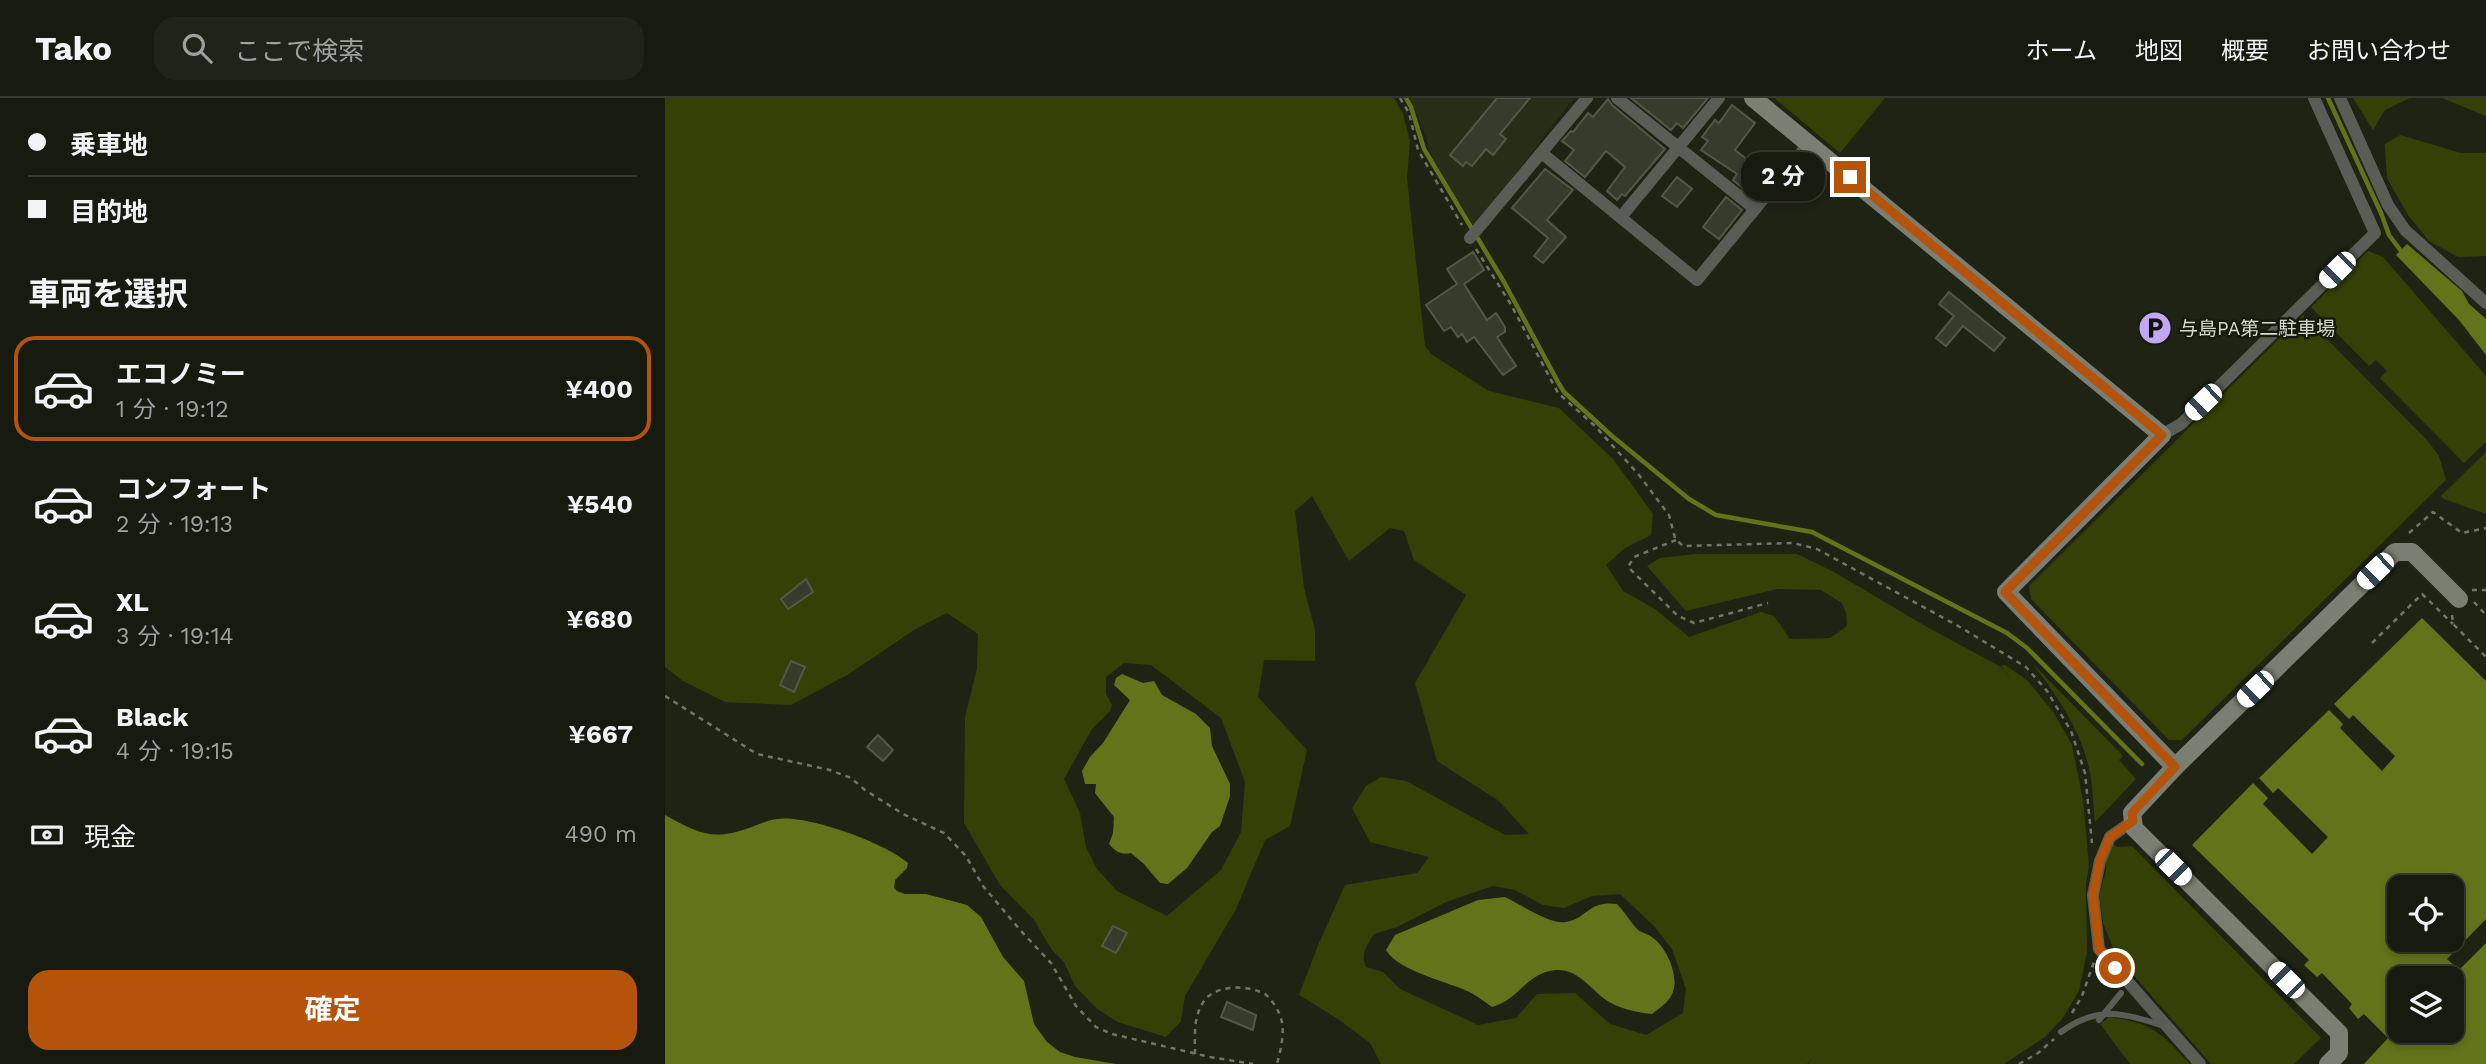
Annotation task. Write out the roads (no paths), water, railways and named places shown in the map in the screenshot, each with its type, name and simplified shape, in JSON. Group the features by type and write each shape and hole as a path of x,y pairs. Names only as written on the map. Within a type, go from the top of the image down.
{"street":[{"path":"1473,235 1587,98"},
{"path":"1617,98 1755,209"},
{"path":"1621,217 1719,98"},
{"path":"1753,98 2162,435"},
{"path":"2175,767 2005,592 2162,435 2184,420 2375,233 2314,98"},
{"path":"2340,98 2388,205 2405,230 2486,303"},
{"path":"1543,154 1697,280 1809,143"},
{"path":"2328,1064 2339,1053 2339,1033 2134,828 2132,813 2175,767 2395,552 2412,552 2463,600"},
{"path":"2133,821 2110,837 2100,860 2093,895 2099,949 2200,1064"}],"lane":[{"path":"2099,1020 2120,993"},
{"path":"2061,1032 2077,1021 2104,1014 2123,1015 2166,1027"}],"waterway":[{"path":"1406,98 1424,149 1504,282 1559,384 1564,392 1612,436 1689,499 1716,515 1812,532 2007,633 2027,648 2142,764"},
{"path":"2328,98 2389,235 2401,251"}],"place":[{"name":"与島PA第二駐車場","path":"2155,328"}]}
